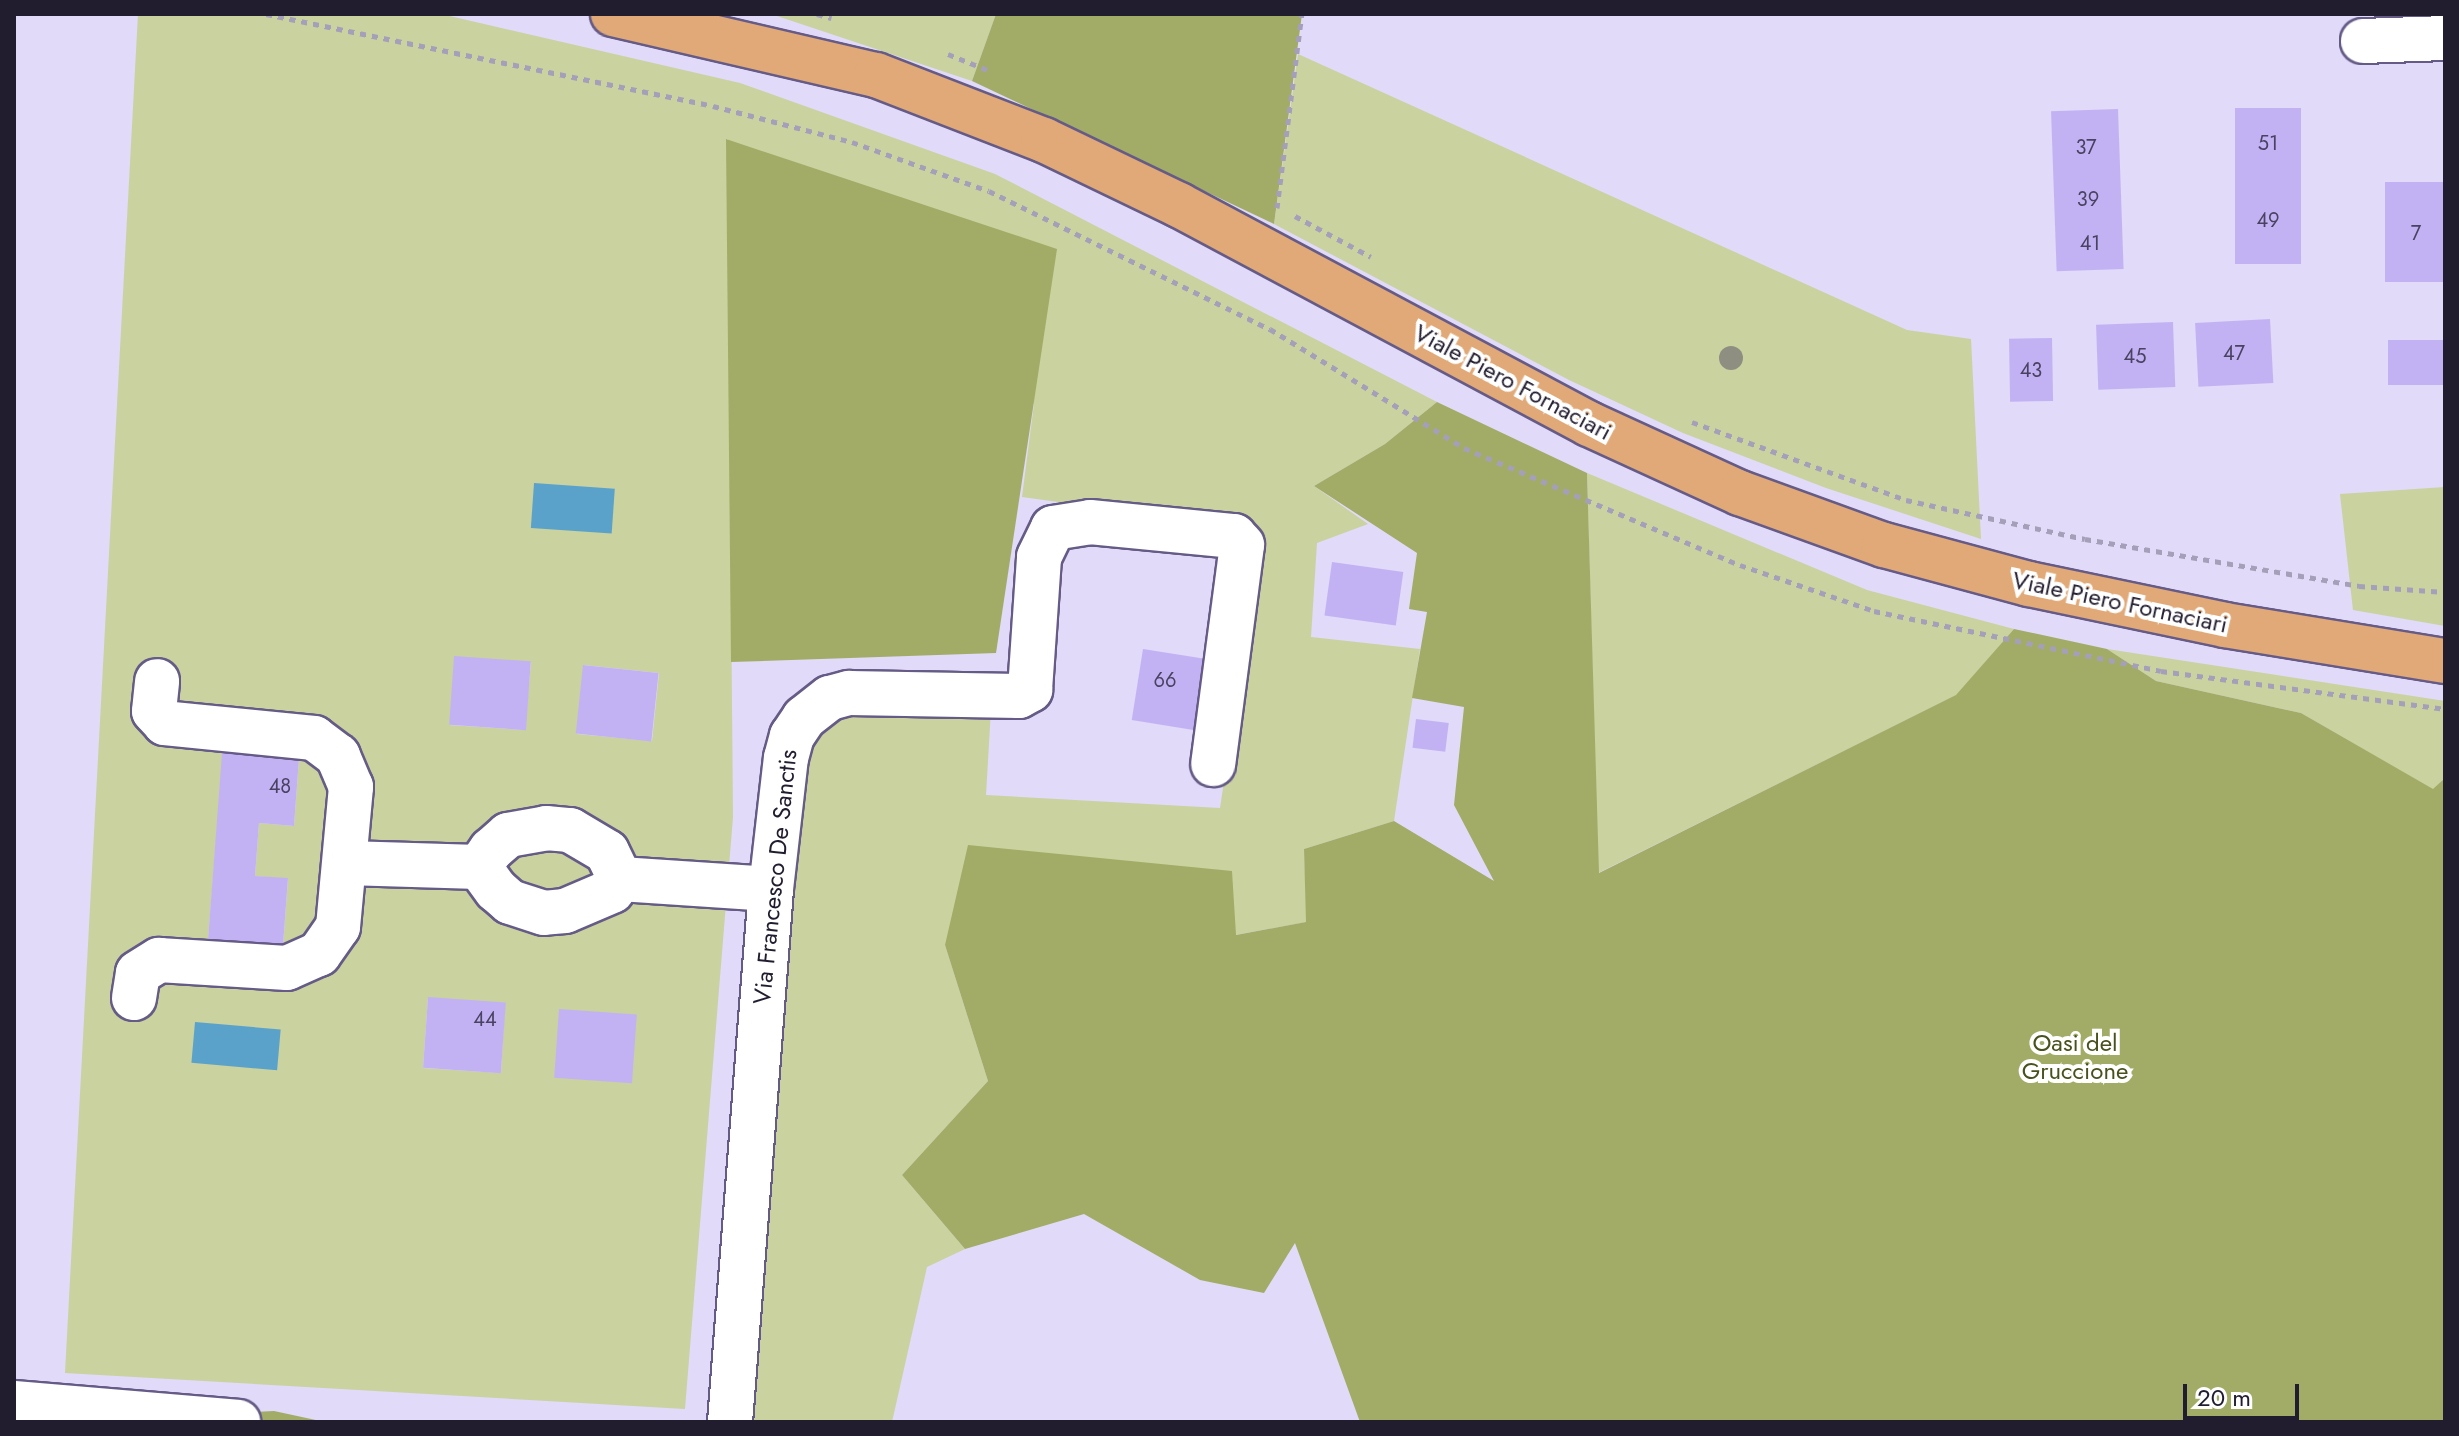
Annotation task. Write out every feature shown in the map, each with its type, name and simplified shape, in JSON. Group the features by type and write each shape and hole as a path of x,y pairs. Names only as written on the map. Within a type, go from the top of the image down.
{"main road":[{"name":"Viale Piero Fornaciari","path":"613,14 876,75 1044,140 1179,205 1589,424 1740,493 1884,545 2029,584 2195,619 2445,661"}],"street":[{"path":"2363,41 2445,38"},
{"name":"Via Francesco De Sanctis","path":"730,1422 771,889 786,758 804,718 830,698 849,693 1019,696 1030,690 1039,557 1053,528 1071,523 1234,536 1242,545 1213,764"},
{"path":"134,998 138,973 159,960 287,968 319,954 338,927 346,863 351,787 338,756 314,738 165,723 154,711 157,681"},
{"path":"479,867 508,835 546,828 570,830 607,852 620,879"},
{"path":"346,863 479,867 510,902 544,913 586,903 612,891 620,879"},
{"path":"620,879 771,889"},
{"path":"14,1403 238,1422"}],"path":[{"path":"266,14 713,106 852,142 989,191 1270,329 1464,448 1740,565 1860,607 2161,671 2445,709"},
{"path":"817,14 847,23"},
{"path":"1277,208 1302,14"},
{"path":"938,52 997,74"},
{"path":"1263,202 1333,233 1384,265"},
{"path":"1687,420 1906,500 2085,539 2359,586 2445,592"}],"green space":[{"path":"138,14 441,14 740,83 995,174 1437,402 1385,444 1314,486 1368,524 1317,543 1311,637 1420,649 1394,821 1304,849 1307,922 1235,935 945,945 988,1081 902,1175 965,1249 927,1267 892,1422 746,1422 803,750 842,709 991,709 986,795 1220,808 1262,530 1022,497 1034,404 727,139 733,817 685,1409 65,1373","holes":["531,662 525,730 449,725","584,665 659,673 652,741 577,734","224,740 300,746 294,826 259,823 255,876 288,879 282,959 207,953","428,998 505,1003 501,1073 423,1068"]},
{"path":"771,14 996,14 972,81"},
{"path":"996,14 1302,14 1274,224 972,81"},
{"path":"1298,54 1907,330 1971,339 1981,539 1826,488 1683,433 1569,380 1274,224"},
{"path":"726,139 1057,249 996,653 731,662"},
{"name":"Oasi del Gruccione","path":"1437,402 1587,473 1599,873 1956,695 2014,629 2107,649 2156,681 2301,713 2433,789 2445,778 2445,1422 1360,1422 1295,1243 1264,1293 1200,1280 1084,1214 965,1249 902,1175 988,1081 945,945 968,845 1232,871 1236,935 1306,922 1304,849 1394,821 1494,881 1454,805 1464,707 1412,698 1427,612 1409,609 1417,553 1314,486 1385,444"},
{"path":"1587,473 1867,590 2014,629 1957,695 1598,873"},
{"path":"2445,487 2445,626 2353,610 2340,494"},
{"path":"2107,649 2445,701 2445,778 2433,790 2301,713 2156,681"},
{"path":"274,1411 325,1422 168,1422 174,1416"}],"water":[{"path":"534,483 615,489 612,534 531,528"},
{"path":"195,1022 281,1029 277,1070 191,1063"}],"building":[{"path":"2235,108 2301,108 2301,264 2235,264"},
{"path":"2118,109 2124,269 2057,271 2051,111"},
{"path":"2385,182 2445,182 2445,282 2385,282"},
{"path":"2270,319 2273,383 2198,387 2195,323"},
{"path":"2173,322 2175,387 2098,390 2096,325"},
{"path":"2052,338 2053,401 2010,402 2009,339"},
{"path":"2388,340 2445,340 2445,385 2388,385"},
{"path":"1332,562 1403,572 1396,625 1324,615"},
{"path":"1143,649 1206,659 1195,730 1132,720"},
{"path":"454,656 531,661 526,730 449,725"},
{"path":"583,665 659,673 651,742 576,734"},
{"path":"1416,719 1449,723 1445,752 1412,748"},
{"path":"223,740 300,745 294,826 259,823 255,876 288,878 282,959 207,953"},
{"path":"428,997 506,1002 501,1073 423,1068"},
{"path":"559,1009 637,1014 632,1083 554,1078"}]}
